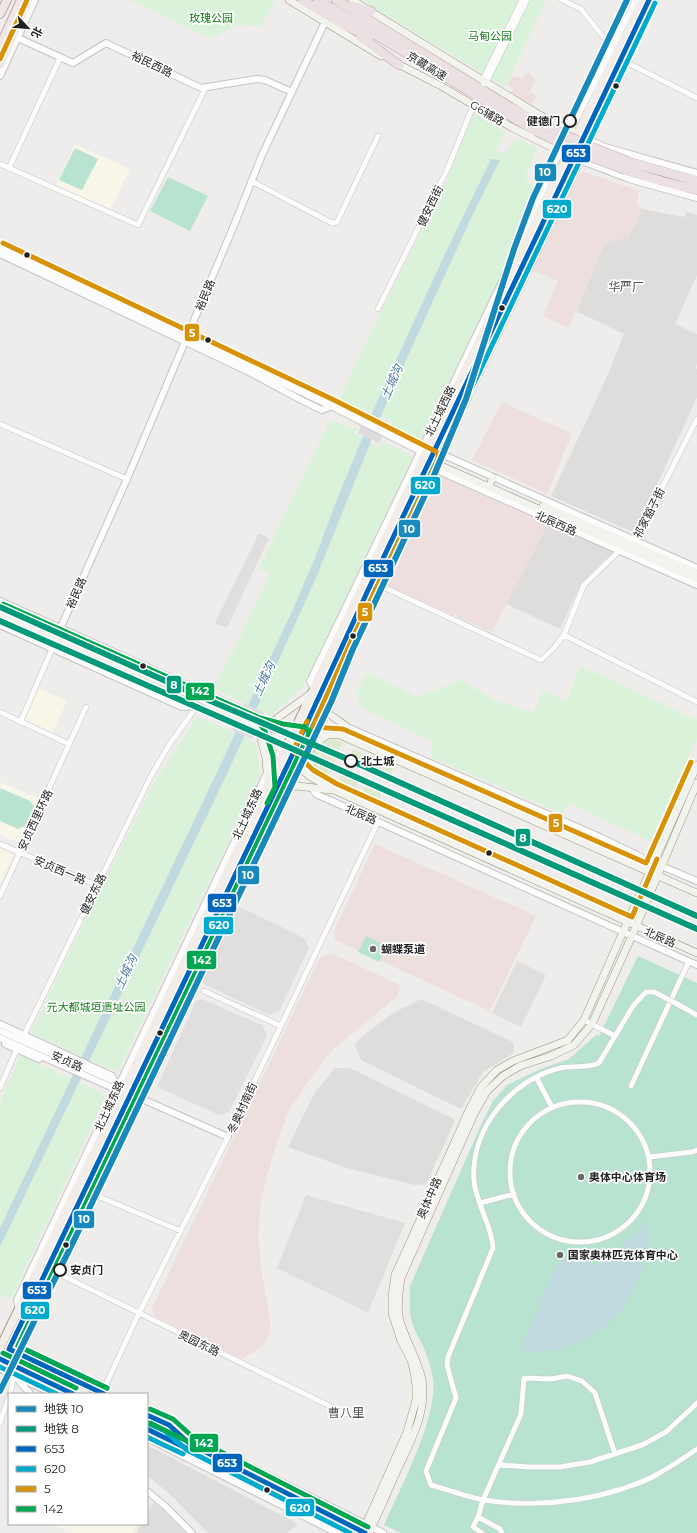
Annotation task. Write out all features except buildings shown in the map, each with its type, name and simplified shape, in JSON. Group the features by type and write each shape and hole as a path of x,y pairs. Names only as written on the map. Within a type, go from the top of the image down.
{"highway":[{"path":"0,14 6,0"},
{"path":"0,46 21,0"},
{"path":"2,62 28,0"},
{"path":"302,0 345,25 419,61"},
{"name":"京藏高速","path":"318,0 419,61 538,127"},
{"path":"339,1 371,11"},
{"name":"京藏高速","path":"339,1 510,107 538,127"},
{"path":"345,25 400,64"},
{"path":"538,127 584,154 628,166 697,181"},
{"path":"628,166 664,182 697,190"}],"main road":[{"name":"G6辅路","path":"289,0 376,53 474,102 511,127 570,156"},
{"path":"352,0 484,83 538,114 580,135"},
{"path":"619,56 642,0"},
{"path":"570,156 619,56 649,0"},
{"name":"北土城西路","path":"298,733 432,458 570,156"},
{"name":"北土城西路","path":"316,698 432,458"},
{"name":"北辰西路","path":"432,458 492,480 634,543 697,573"},
{"name":"北辰西路","path":"432,458 621,548 697,579"},
{"name":"北辰路","path":"0,610 55,642 238,715 260,727 282,732 340,735 697,893"},
{"name":"北辰路","path":"0,617 197,706 238,715"},
{"path":"316,698 328,714 346,726 361,744"},
{"path":"316,698 260,727 266,758 266,774 272,787 298,786 333,790"},
{"path":"287,755 316,698"},
{"name":"北辰路","path":"260,727 271,740 313,778 333,790 697,953"},
{"path":"313,778 309,751 317,742 329,734"},
{"name":"北土城东路","path":"225,893 287,755"},
{"path":"657,864 697,765"},
{"path":"657,864 697,783"},
{"name":"北土城东路","path":"2,1355 19,1309 122,1089 225,893 259,824 272,787"},
{"name":"奥体中路","path":"366,1530 407,1432 416,1400 416,1386 411,1360 398,1334 392,1313 392,1296 395,1275 414,1231 481,1087 497,1070 513,1061 568,1040 584,1020 650,872 657,864"},
{"name":"奥体中路","path":"366,1530 414,1434 422,1407 422,1382 418,1362 404,1334 399,1317 398,1298 405,1271 474,1114 487,1091 503,1076 520,1066 551,1056 574,1045 592,1024 658,876 657,864"},
{"name":"北土城东路","path":"2,1355 95,1168 122,1089"},
{"path":"95,1168 104,1163"},
{"path":"2,1355 71,1393"},
{"path":"2,1355 84,1393"},
{"path":"148,1423 366,1530"},
{"path":"169,1425 190,1444"},
{"path":"148,1430 354,1533"}],"street":[{"path":"0,76 35,0"},
{"path":"484,83 484,77 522,0"},
{"path":"484,83 488,79 526,0"},
{"path":"562,0 581,9 619,56 697,98"},
{"path":"619,56 636,0"},
{"path":"570,156 619,56 654,0"},
{"name":"裕民路","path":"55,642 127,479 251,181 325,22"},
{"name":"裕民西路","path":"18,38 73,64 106,43 201,88 257,79 265,80 292,92"},
{"path":"9,168 60,58"},
{"path":"0,164 138,226 206,87"},
{"name":"健安西街","path":"378,309 447,170 474,102"},
{"path":"545,144 556,123"},
{"path":"580,135 605,147 697,173"},
{"path":"251,181 332,222 338,222 378,136"},
{"path":"599,169 605,147"},
{"name":"G6辅路","path":"570,156 599,169 661,189 697,198"},
{"name":"北土城西路","path":"316,698 379,585 432,458 570,156"},
{"path":"0,249 186,340"},
{"path":"0,254 186,340"},
{"name":"北辰西路","path":"186,340 331,406 432,458"},
{"name":"祁家豁子街","path":"621,548 634,543 697,419"},
{"path":"0,424 127,479"},
{"name":"北辰西路","path":"634,543 697,568"},
{"path":"379,585 541,660 553,649 564,635 584,585 621,548"},
{"name":"北辰西路","path":"621,548 697,585"},
{"name":"北辰路","path":"0,601 61,627 238,715"},
{"name":"北辰路","path":"0,625 55,642"},
{"path":"564,635 697,702"},
{"path":"20,721 55,642"},
{"name":"健安东路","path":"0,1088 18,1045 98,886 151,776 170,744 197,706"},
{"name":"安贞西里环路","path":"0,896 86,707"},
{"path":"0,712 70,744"},
{"path":"346,726 600,837 697,882"},
{"name":"北土城东路","path":"2,1355 16,1348 104,1163 122,1089 266,774 276,754 287,755"},
{"name":"北辰路","path":"311,787 316,794 697,965"},
{"name":"冬奥村南街","path":"103,1393 139,1313 228,1137 378,822"},
{"name":"安贞西一路","path":"0,844 98,886"},
{"path":"631,1086 689,961"},
{"path":"204,990 281,1026"},
{"path":"697,1015 654,992 646,992 633,1006 599,1063 592,1066 561,1068 536,1077 517,1089 501,1104 488,1123 474,1164 474,1182 493,1239 493,1248 448,1357 447,1365 456,1398 426,1471 431,1485 468,1496 483,1500 547,1504 576,1501 603,1495 655,1476 697,1449"},
{"path":"584,1020 615,1036"},
{"name":"安贞路","path":"0,1024 53,1048 71,1065"},
{"name":"安贞路","path":"0,1031 18,1045"},
{"name":"安贞路","path":"0,1038 71,1065 92,1075"},
{"name":"安贞路","path":"0,1042 18,1045 58,1057 71,1065"},
{"path":"53,1048 58,1057"},
{"path":"71,1065 228,1137"},
{"path":"92,1075 112,1076 122,1089"},
{"path":"536,1077 552,1107"},
{"path":"585,1101 601,1104 624,1116 635,1127 644,1142 649,1157 651,1169 649,1187 640,1209 625,1226 615,1233 599,1240 581,1242 570,1241 547,1234 529,1220 514,1194 510,1171 514,1147 522,1133 532,1120 552,1107 568,1102 585,1101"},
{"path":"649,1157 692,1152 697,1150"},
{"path":"90,1193 181,1231"},
{"path":"480,1203 514,1194"},
{"name":"奥园东路","path":"53,1271 346,1414"},
{"path":"2,1355 14,1375 30,1393"},
{"path":"2,1355 100,1393"},
{"path":"14,1375 52,1393"},
{"path":"10,1393 14,1375"},
{"path":"482,1533 473,1527 478,1517 483,1500 521,1414 524,1378 551,1379 567,1376 582,1381 595,1393 615,1454"},
{"path":"0,1423 8,1398"},
{"path":"499,1465 560,1467 590,1462 642,1445 666,1432 697,1403"},
{"path":"148,1415 169,1425 366,1530 382,1533"},
{"path":"148,1438 337,1533"},
{"path":"148,1492 166,1506 192,1533"},
{"path":"310,1511 319,1524"},
{"path":"478,1517 500,1529 502,1533"}],"shaded area":[{"path":"528,72 536,80 530,91 537,96 532,104 510,94 513,89 507,85 512,76 521,78"},
{"path":"75,144 130,169 110,211 56,185"},
{"path":"584,172 639,191 637,204 642,209 629,237 605,242 568,328 543,316 558,281 532,270 576,176"},
{"path":"642,209 684,217 687,212 697,215 697,275 675,324 697,334 697,364 695,368 697,369 697,397 635,533 551,496 606,379 624,334 576,311 605,242 629,237"},
{"path":"502,402 572,434 547,494 472,460"},
{"path":"439,475 548,524 492,632 386,585"},
{"path":"548,524 614,551 582,582 560,629 506,604"},
{"path":"259,533 269,538 227,628 215,623"},
{"path":"38,688 67,701 52,734 23,721"},
{"path":"0,782 40,799 23,838 16,842 0,835"},
{"path":"375,844 536,916 490,1011 335,940 334,931"},
{"path":"0,849 13,855 0,884"},
{"path":"240,907 304,938 309,948 279,1011 269,1015 204,984 202,979 235,909"},
{"path":"331,953 400,985 398,996 333,1049 305,1086 288,1112 273,1155 261,1199 258,1236 262,1275 271,1332 262,1346 242,1359 154,1316 152,1308 320,957"},
{"path":"517,961 546,975 521,1027 492,1013"},
{"path":"202,999 262,1025 267,1036 229,1112 219,1115 157,1087 196,1001"},
{"path":"421,999 513,1042 514,1053 483,1072 461,1109 361,1060 355,1045 360,1038 393,1013"},
{"path":"335,1068 350,1068 454,1119 454,1123 426,1184 415,1185 347,1168 288,1147 315,1092"},
{"path":"306,1195 405,1223 368,1313 277,1268"},
{"path":"148,1446 298,1524 287,1533 208,1533 173,1497 148,1476"},
{"path":"153,1503 161,1508 185,1533 136,1533 140,1525 148,1525 148,1511"},
{"path":"54,1525 137,1525 133,1533 71,1533"}],"green space":[{"name":"玫瑰公园","path":"130,0 275,0 261,27 239,25 210,38"},
{"name":"马甸公园","path":"362,0 544,0 546,1 505,87"},
{"path":"474,112 505,133 496,150 505,153 516,138 537,148 525,177 535,188 496,288 419,444 390,428 392,422 365,409 362,415 339,401 379,316 449,176"},
{"path":"75,148 98,159 82,190 59,180"},
{"path":"168,177 208,196 190,231 150,211"},
{"path":"330,420 356,429 354,433 380,447 384,442 412,456 412,459 302,688 271,716 214,688 241,636 270,574 259,569"},
{"path":"581,666 697,720 697,738 650,841 568,803 563,814 431,757 432,741 361,708 356,694 367,673 399,687 417,697 462,680 496,701 533,712 543,690 566,701"},
{"name":"元大都城垣遗址公园","path":"197,717 246,737 257,746 260,775 118,1071 110,1069 31,1033 101,887 155,781"},
{"path":"327,738 333,738 342,743 326,781 314,774 310,751"},
{"path":"353,749 371,757 367,763 357,758 355,763 348,760"},
{"path":"377,759 394,767 388,780 381,776 384,770 374,765"},
{"path":"343,769 350,772 348,778 358,783 356,789 338,782"},
{"path":"377,785 384,788 379,800 362,792 365,786 375,790"},
{"path":"0,788 30,801 34,806 25,826 18,829 0,821"},
{"name":"蝴蝶泵道","path":"366,936 387,946 379,962 358,952"},
{"name":"国家奥林匹克体育中心","path":"638,956 697,983 697,1533 401,1533 384,1525 408,1473 424,1433 430,1413 433,1395 433,1379 430,1366 410,1316 410,1286 493,1101 507,1085 543,1068 569,1059 596,1035 599,1036"},
{"path":"20,1055 101,1093 105,1098 11,1299 0,1295 0,1103"}],"water":[{"name":"土城沟","path":"491,159 500,160 472,216 386,404 316,578 226,776 0,1247 0,1228 294,607 376,404 443,258"},
{"path":"648,1219 648,1240 643,1269 632,1294 621,1310 593,1335 577,1343 559,1349 540,1351 520,1350 559,1259 582,1260 589,1264 599,1265 607,1253 620,1247 634,1235"}],"pier":[{"path":"367,412 389,422 379,443 358,433"},
{"path":"244,703 264,712 252,739 232,730"}],"metro line":[{"name":"10","path":"0,1391 79,1230 332,700 352,651 432,480 466,399 514,249 533,198 627,0"},
{"name":"8","path":"0,607 206,699 352,761 697,916"},
{"name":"8","path":"0,621 295,750 697,929"}],"transit line":[{"name":"5","path":"0,59 27,0"},
{"name":"653","path":"102,1393 9,1349 289,762 369,588 649,0"},
{"name":"620","path":"107,1388 18,1346 295,765 375,591 655,3"},
{"name":"5","path":"3,243 334,400 435,451 438,454 438,460 353,637 313,727 343,729 646,863 691,762"},
{"name":"142","path":"3,604 260,718 283,724 305,727 309,731 308,736 18,1346 107,1388"},
{"name":"142","path":"246,718 260,724 265,731 273,756 275,787 267,803"},
{"name":"5","path":"307,721 293,751 313,770 337,784 632,917 657,859"},
{"name":"142","path":"3,1353 76,1388"},
{"name":"653","path":"0,1359 71,1393"},
{"name":"620","path":"0,1367 55,1393"},
{"name":"142","path":"150,1409 173,1419 194,1438 368,1527"},
{"name":"653","path":"148,1415 169,1425 190,1444 365,1533"},
{"name":"620","path":"148,1423 165,1431 187,1450 350,1533"},
{"name":"142","path":"150,1423 189,1442"},
{"name":"653","path":"148,1429 186,1448"},
{"name":"620","path":"148,1437 183,1454"}],"place":[{"name":"健德门","path":"570,121"},
{"name":"北土城","path":"351,761"},
{"name":"蝴蝶泵道","path":"373,949"},
{"name":"奥体中心体育场","path":"581,1177"},
{"name":"国家奥林匹克体育中心","path":"560,1255"},
{"name":"安贞门","path":"60,1270"}],"district":[{"name":"华严厂","path":"626,287"},
{"name":"曹八里","path":"346,1413"}]}
